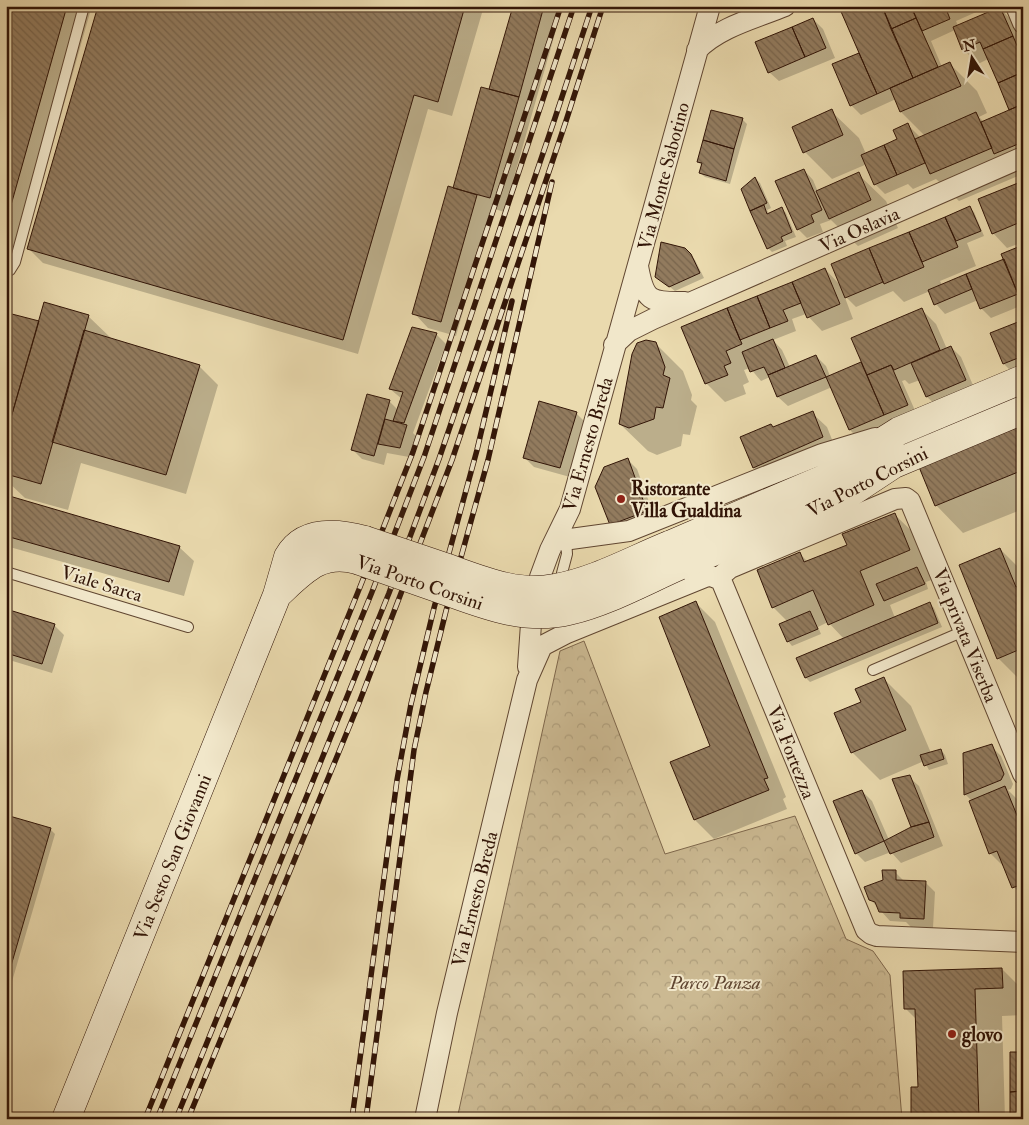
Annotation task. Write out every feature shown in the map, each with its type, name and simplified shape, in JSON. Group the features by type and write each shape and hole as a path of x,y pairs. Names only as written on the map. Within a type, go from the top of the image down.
{"street":[{"path":"698,50 710,39 722,32 784,6"},
{"path":"1016,6 1023,23"},
{"path":"709,11 711,27 713,30 722,32"},
{"name":"Via Monte Sabotino","path":"614,345 709,11"},
{"name":"Via Oslavia","path":"614,345 629,331 638,326 1023,157"},
{"name":"Via Oslavia","path":"638,266 642,286 650,298 660,302 695,301"},
{"name":"Via Ernesto Breda","path":"540,577 550,550 561,540 614,345"},
{"name":"Via Porto Corsini","path":"561,540 618,534 629,531 822,454 899,431 1023,379"},
{"name":"Via Porto Corsini","path":"277,595 314,563 328,558 343,557 361,550 513,588 532,590 554,588 583,581 674,556 841,498 894,464 1023,410"},
{"name":"Via Porto Corsini","path":"674,556 823,479 899,431"},
{"name":"Via Porto Corsini","path":"721,580 722,575 730,568 895,499 906,498"},
{"name":"Via privata Viserba","path":"906,498 912,504 1023,774"},
{"name":"Via Ernesto Breda","path":"425,1119 447,1014 537,636 567,633 705,577 710,576 721,580"},
{"name":"Via Fortezza","path":"721,580 863,924 871,934 877,936 1023,942"},
{"name":"Via Sesto San Giovanni","path":"66,1119 277,595"}],"lane":[{"path":"6,273 15,262 84,6"},
{"name":"Via Ernesto Breda","path":"561,540 567,554 562,573"},
{"name":"Viale Sarca","path":"6,572 188,627"},
{"path":"873,670 964,631"}],"green space":[{"name":"Parco Panza","path":"584,641 665,854 795,816 846,939 873,951 890,975 902,1119 457,1119 560,651"}],"building":[{"path":"6,6 67,6 6,223"},
{"path":"98,6 465,6 438,102 414,95 343,340 27,249"},
{"path":"513,6 544,6 519,97 489,89"},
{"path":"882,6 913,78 877,94 839,7"},
{"path":"882,6 911,6 916,18 891,29"},
{"path":"911,6 945,6 950,19 922,31"},
{"path":"1000,7 1013,36 983,49 980,42 962,50 953,27"},
{"path":"813,18 826,48 805,57 792,27"},
{"path":"916,18 938,67 913,78 891,29"},
{"path":"792,27 805,57 768,73 755,42"},
{"path":"1013,36 1023,60 1023,72 998,83 983,49"},
{"path":"859,53 877,94 850,106 832,64"},
{"path":"950,62 961,86 900,112 890,88"},
{"path":"1023,72 1023,104 1009,110 998,83"},
{"path":"481,87 519,97 490,198 453,188"},
{"path":"1023,104 1023,142 994,154 981,122"},
{"path":"832,109 843,135 803,153 792,127"},
{"path":"711,110 743,118 734,149 703,140"},
{"path":"976,112 992,148 930,174 915,139"},
{"path":"908,123 925,163 897,175 884,145 897,139 893,130"},
{"path":"703,140 734,149 726,181 699,173 702,163 697,162"},
{"path":"884,145 897,175 874,185 861,155"},
{"path":"804,169 822,210 811,215 814,222 797,230 775,181"},
{"path":"859,172 871,200 829,219 816,191"},
{"path":"755,177 767,203 750,211 741,189"},
{"path":"1023,181 1023,221 992,234 978,199"},
{"path":"448,186 477,195 441,322 412,314"},
{"path":"764,205 767,214 782,207 792,232 781,237 783,241 767,249 750,211"},
{"path":"970,206 981,231 956,241 945,217"},
{"path":"945,217 958,247 922,262 909,232"},
{"path":"909,232 924,267 884,284 869,248"},
{"path":"661,242 685,248 691,254 700,273 669,287 655,277"},
{"path":"1023,245 1023,306 1001,254"},
{"path":"869,248 883,282 845,298 831,264"},
{"path":"1004,259 1018,294 980,309 966,274"},
{"path":"825,268 840,304 807,318 792,282"},
{"path":"966,274 972,289 934,305 928,290"},
{"path":"792,282 801,303 783,310 788,321 770,328 757,296"},
{"path":"757,296 770,328 740,340 727,308"},
{"path":"44,302 89,315 41,484 6,474 6,435"},
{"path":"727,308 742,344 726,351 731,363 724,366 728,375 705,384 681,327"},
{"path":"922,308 940,350 894,370 891,365 867,375 851,338"},
{"path":"8,313 39,321 6,435 6,319"},
{"path":"1023,320 1023,356 1003,364 990,333"},
{"path":"412,327 437,333 404,423 393,421 403,392 389,389"},
{"path":"84,330 200,365 166,475 52,442"},
{"path":"773,339 785,368 768,375 764,367 750,372 742,352"},
{"path":"646,340 656,342 665,367 663,375 670,378 663,408 656,407 654,419 629,428 619,424 632,354 637,343"},
{"path":"951,346 966,380 926,397 911,363"},
{"path":"816,355 826,377 777,397 768,375"},
{"path":"861,362 884,415 849,430 826,377"},
{"path":"891,365 908,405 884,415 867,375"},
{"path":"367,394 390,400 374,456 351,450"},
{"path":"539,401 577,412 560,468 523,458"},
{"path":"813,411 823,437 753,468 740,437 771,424 773,427"},
{"path":"385,419 407,425 400,448 378,444"},
{"path":"1023,425 1023,470 935,506 919,467"},
{"name":"Ristorante Villa Gualdina","path":"628,458 647,511 610,525 595,487 604,467"},
{"path":"6,495 180,546 169,582 6,536"},
{"path":"895,513 910,550 860,571 874,605 828,625 813,590 772,608 757,570 800,552 804,562 847,545 842,534"},
{"path":"1000,548 1016,587 1023,585 1023,648 997,659 959,565"},
{"path":"917,567 925,584 884,601 876,584"},
{"path":"696,601 768,778 764,779 769,790 694,820 670,762 710,746 659,617"},
{"path":"930,602 938,623 805,678 796,658"},
{"path":"6,609 55,624 42,664 6,653"},
{"path":"810,611 818,629 787,642 779,624"},
{"path":"884,677 906,730 851,753 834,713 861,702 855,689"},
{"path":"992,744 1004,774 1001,780 964,795 963,753"},
{"path":"941,749 944,759 924,766 920,755"},
{"path":"910,775 929,822 911,827 892,779"},
{"path":"1005,786 1023,830 1023,884 1012,888 997,851 989,854 969,801"},
{"path":"862,790 884,841 855,854 833,801"},
{"path":"6,815 51,828 6,983"},
{"path":"929,822 934,837 890,854 884,841 911,827"},
{"path":"882,870 896,870 896,880 926,881 924,919 900,918 900,913 879,912 875,902 869,900 864,887 883,880"},
{"path":"1002,968 1003,988 975,989 979,1119 911,1119 911,1087 918,1087 915,1009 904,1009 903,971"},
{"path":"1010,1052 1023,1052 1023,1091 1010,1092"},
{"path":"1023,1091 1023,1119 1010,1119 1010,1092"}],"railway":[{"path":"145,1119 413,452 561,6"},
{"path":"157,1119 372,592 424,457 574,6"},
{"path":"176,1119 389,593 439,459 592,6"},
{"path":"188,1119 359,703 452,460 603,6"},
{"path":"366,1119 414,750 446,611 488,460 552,182"},
{"path":"352,1119 397,780 411,704 434,608 477,450 512,301"}],"place":[{"name":"Ristorante Villa Gualdina","path":"621,499"},
{"name":"glovo","path":"952,1034"}]}
